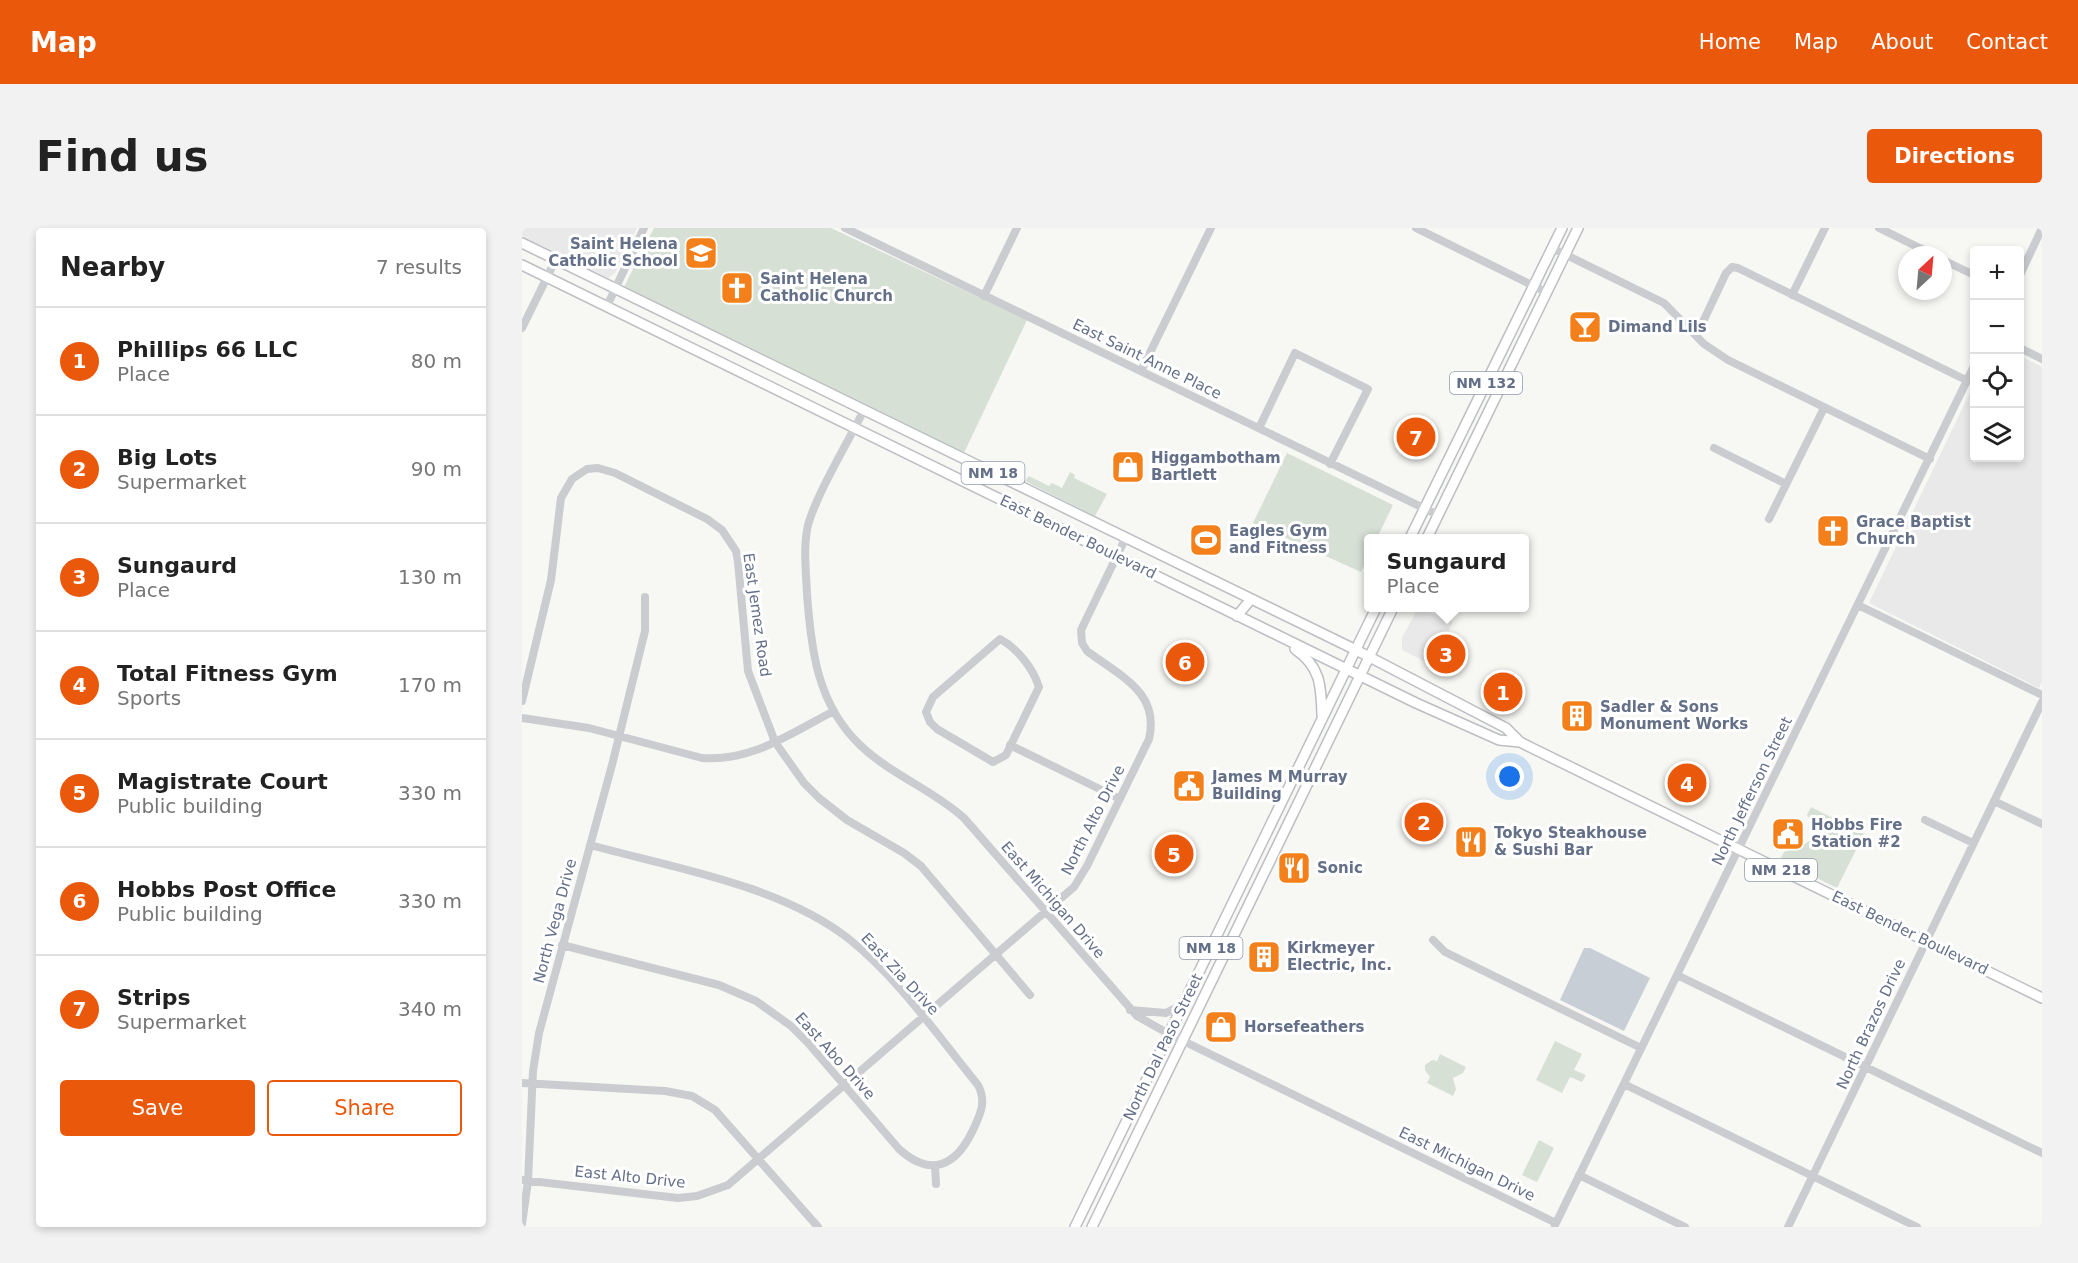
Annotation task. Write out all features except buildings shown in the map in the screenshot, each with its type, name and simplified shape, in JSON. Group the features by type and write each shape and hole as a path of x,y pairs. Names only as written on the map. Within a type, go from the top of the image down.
{"main road":[{"name":"NM 132","path":"1412,534 1562,228"},
{"name":"NM 132","path":"1428,534 1578,228"},
{"name":"NM 18","path":"522,243 616,288"},
{"name":"NM 18","path":"522,265 607,306"},
{"name":"East Bender Boulevard","path":"616,288 1356,650 1506,728 1520,742 2042,998"},
{"name":"East Bender Boulevard","path":"607,306 1288,641 1499,740 1520,742"},
{"path":"1237,616 1251,599"},
{"name":"North Dal Paso Street","path":"1075,1227 1375,612"},
{"name":"North Dal Paso Street","path":"1092,1227 1391,612"},
{"path":"1288,641 1312,663 1319,675 1323,692 1322,720"}],"street":[{"path":"607,306 644,228"},
{"name":"East Saint Anne Place","path":"845,228 1438,515"},
{"path":"984,296 1017,228"},
{"path":"1141,371 1210,228"},
{"path":"1416,228 1428,231 1546,292"},
{"path":"1792,295 1825,228"},
{"path":"1879,228 1916,246"},
{"path":"2024,265 2042,228"},
{"path":"1552,248 1664,303 1704,344 1728,360 1930,459"},
{"path":"522,328 556,259"},
{"path":"1952,264 1970,273"},
{"path":"1694,332 1701,326 1726,273 1732,267 1968,381"},
{"path":"2024,350 2042,359"},
{"path":"1259,428 1295,353 1368,389 1330,464"},
{"name":"North Jefferson Street","path":"1555,1225 1970,376"},
{"path":"1769,519 1824,408"},
{"name":"East Michigan Drive","path":"864,410 812,514 804,550 811,648 819,678 834,711 858,744 885,766 941,798 964,818 1130,1010 1182,1041 1555,1225"},
{"path":"1714,448 1786,484"},
{"name":"East Jemez Road","path":"522,700 552,580 561,498 572,479 587,469 598,468 615,473 707,519 722,530 736,551 741,580 748,671 775,742 804,783 819,798 847,820 904,853 921,866 1030,995"},
{"name":"North Alto Drive","path":"759,1159 843,1084 1047,913 1080,878 1149,739 1152,718 1146,699 1135,687 1087,651 1081,637 1081,630 1126,537"},
{"name":"North Vega Drive","path":"522,1224 532,1084 539,1033 620,735 645,631 645,597"},
{"path":"1858,605 2042,695"},
{"path":"1000,639 1010,645 1035,675 1039,687 1010,745 1006,755 993,762 937,729 930,722 926,712 933,697 1000,639"},
{"name":"North Brazos Drive","path":"1788,1227 2042,702"},
{"path":"522,718 620,735 702,758 716,759 742,756 775,742 834,711"},
{"path":"1010,745 1120,799"},
{"path":"1994,801 2042,824"},
{"path":"1925,820 1973,843"},
{"name":"East Zia Drive","path":"590,846 745,887 799,908 835,929 861,950 923,1017 982,1092 982,1107 968,1140 956,1156 935,1166"},
{"path":"1432,940 1445,952 1641,1048"},
{"name":"East Abo Drive","path":"562,945 719,986 756,1001 791,1026 907,1157 916,1162 935,1166"},
{"path":"1677,975 2042,1153"},
{"path":"1130,1010 1166,1013 1184,1003"},
{"path":"522,1083 684,1094 715,1110 759,1159 812,1225"},
{"path":"1624,1084 1917,1227"},
{"name":"East Alto Drive","path":"525,1180 678,1198 697,1196 728,1185 759,1159"},
{"path":"935,1166 936,1184"},
{"path":"1579,1176 1685,1227"}],"shaded area":[{"path":"522,228 637,228 615,273 608,278 522,236"},
{"path":"654,228 831,228 1027,320 964,453 624,287"},
{"path":"2024,358 2042,367 2042,682 2039,688 1869,603 1970,392 1970,462 2024,462"},
{"path":"1287,453 1393,505 1379,534 1364,534 1364,566 1361,572 1253,523"},
{"path":"1070,472 1075,475 1074,478 1107,494 1095,516 1025,481 1029,476 1049,486 1052,483 1062,488"},
{"path":"1416,612 1428,612 1453,622 1432,665 1402,650 1402,638"},
{"path":"1811,807 1864,834 1837,888 1780,860 1784,852 1805,844 1813,836 1812,824 1807,815"},
{"path":"1584,948 1590,948 1650,978 1624,1031 1560,1000"},
{"path":"1555,1041 1582,1054 1574,1070 1586,1075 1582,1082 1570,1077 1562,1093 1536,1080"},
{"path":"1440,1054 1466,1067 1463,1073 1453,1078 1456,1089 1453,1096 1427,1083 1430,1077 1425,1070 1425,1065 1432,1060 1437,1061"},
{"path":"1539,1140 1554,1148 1537,1182 1522,1175"}],"place":[{"name":"Saint Helena Catholic School","path":"701,253"},
{"name":"Saint Helena Catholic Church","path":"737,288"},
{"name":"Dimand Lils","path":"1585,327"},
{"name":"Strips","path":"1416,437"},
{"name":"Higgambotham Bartlett","path":"1128,467"},
{"name":"Grace Baptist Church","path":"1833,531"},
{"name":"Eagles Gym and Fitness","path":"1206,540"},
{"name":"Sungaurd","path":"1446,654"},
{"name":"Hobbs Post Office","path":"1185,662"},
{"name":"Phillips 66 LLC","path":"1503,692"},
{"name":"Sadler & Sons Monument Works","path":"1577,716"},
{"name":"Total Fitness Gym","path":"1687,783"},
{"name":"James M Murray Building","path":"1189,786"},
{"name":"Big Lots","path":"1424,822"},
{"name":"Hobbs Fire Station #2","path":"1788,834"},
{"name":"Tokyo Steakhouse & Sushi Bar","path":"1471,842"},
{"name":"Magistrate Court","path":"1174,854"},
{"name":"Sonic","path":"1294,868"},
{"name":"Kirkmeyer Electric, Inc.","path":"1264,957"},
{"name":"Horsefeathers","path":"1221,1027"}]}
